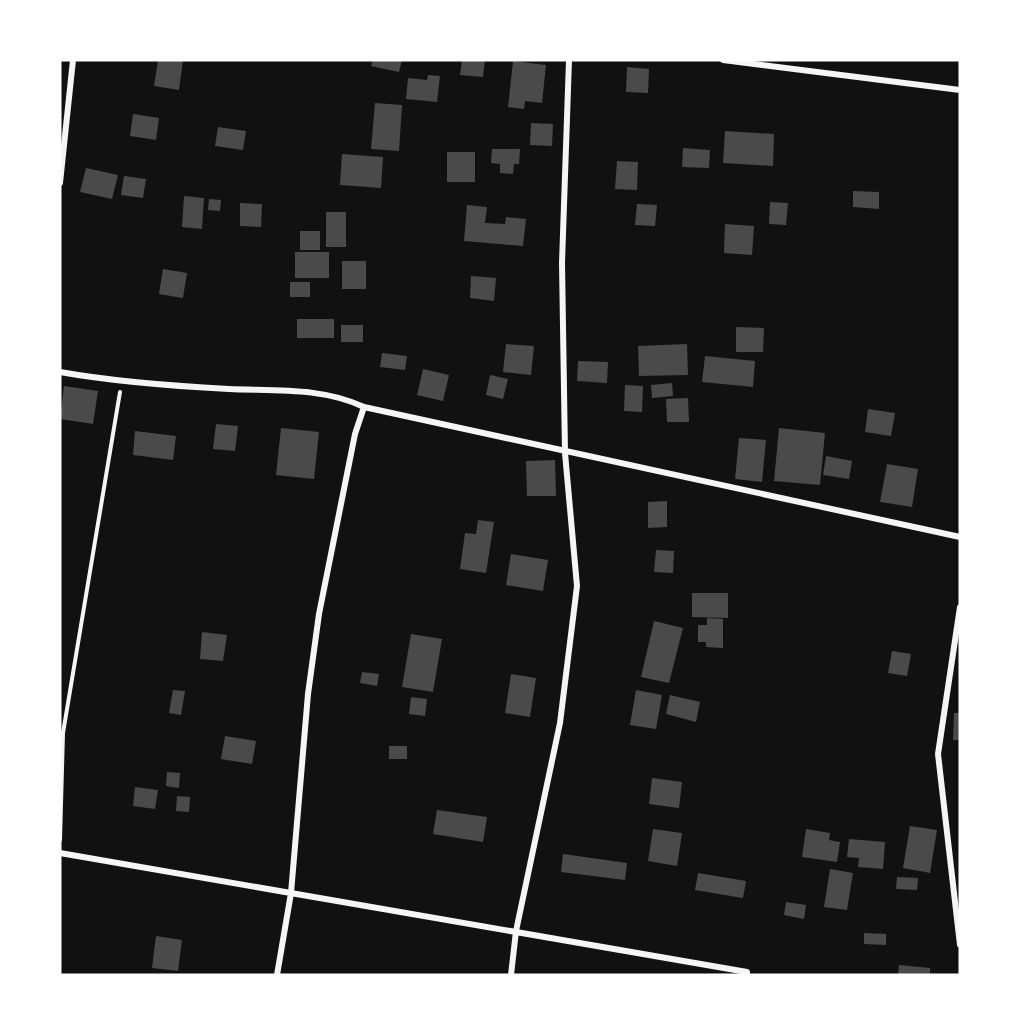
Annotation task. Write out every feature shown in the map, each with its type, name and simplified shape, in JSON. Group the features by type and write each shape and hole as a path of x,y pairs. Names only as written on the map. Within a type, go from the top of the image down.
{"street":[{"path":"60,183 73,60"},
{"path":"511,975 516,931 560,723 577,586 565,453 562,263 569,60"},
{"path":"723,60 960,90"},
{"path":"60,372 122,383 305,392 344,397 364,406 565,453 960,537"},
{"path":"277,975 291,892 308,694 319,614 355,434 364,406"},
{"path":"960,607 938,753 960,945"},
{"path":"60,853 747,972 747,975"}],"path":[{"path":"60,840 61,732 122,383"}],"building":[{"path":"158,60 183,60 179,90 154,86"},
{"path":"373,60 402,60 399,72 371,66"},
{"path":"462,60 485,60 483,77 460,75"},
{"path":"513,61 546,65 542,103 525,101 524,109 508,107"},
{"path":"627,67 649,69 648,93 626,92"},
{"path":"428,75 440,76 437,102 406,99 408,78 427,80"},
{"path":"375,103 402,105 399,151 371,149"},
{"path":"133,114 159,118 156,140 130,136"},
{"path":"531,123 553,124 552,146 530,145"},
{"path":"218,127 246,131 243,150 215,146"},
{"path":"725,131 774,134 773,166 723,163"},
{"path":"683,148 710,150 709,168 682,167"},
{"path":"492,149 520,149 519,164 514,164 513,174 500,173 500,164 491,163"},
{"path":"447,152 475,152 475,182 447,182"},
{"path":"342,154 383,157 381,188 340,185"},
{"path":"617,161 638,162 637,190 615,189"},
{"path":"86,168 118,175 112,199 80,192"},
{"path":"124,176 146,179 143,198 121,195"},
{"path":"853,191 879,192 879,209 853,207"},
{"path":"184,196 204,198 202,229 182,227"},
{"path":"209,199 221,200 220,211 208,210"},
{"path":"770,202 788,203 786,225 769,224"},
{"path":"240,203 262,204 261,227 240,226"},
{"path":"637,204 657,205 655,226 635,225"},
{"path":"467,205 487,207 485,223 505,224 506,217 526,219 523,246 464,241"},
{"path":"326,212 346,212 346,247 326,247"},
{"path":"725,224 754,226 752,255 724,253"},
{"path":"300,231 320,231 320,250 300,250"},
{"path":"295,252 329,252 329,278 295,278"},
{"path":"342,261 366,261 366,289 342,289"},
{"path":"163,269 187,273 183,298 159,294"},
{"path":"471,276 496,278 494,301 470,298"},
{"path":"290,282 310,282 310,297 290,297"},
{"path":"297,319 334,319 334,338 297,338"},
{"path":"341,325 363,325 363,342 341,342"},
{"path":"736,327 764,328 763,352 736,352"},
{"path":"506,344 534,346 531,375 503,372"},
{"path":"687,344 688,375 639,376 638,346"},
{"path":"382,353 407,356 405,370 380,367"},
{"path":"705,356 755,361 753,387 702,382"},
{"path":"578,361 608,362 607,383 577,381"},
{"path":"423,369 449,375 443,401 417,395"},
{"path":"490,375 508,379 503,399 486,395"},
{"path":"672,383 673,396 652,398 651,385"},
{"path":"625,385 643,386 642,412 624,411"},
{"path":"64,386 98,391 93,424 60,419"},
{"path":"688,398 689,422 667,422 666,399"},
{"path":"868,409 895,413 891,436 865,432"},
{"path":"216,424 238,426 235,451 213,449"},
{"path":"281,428 319,432 314,479 276,475"},
{"path":"779,428 825,433 820,485 774,481"},
{"path":"135,431 176,436 173,460 133,455"},
{"path":"739,438 766,440 762,482 735,479"},
{"path":"826,456 852,461 849,479 823,475"},
{"path":"555,460 556,496 527,496 526,461"},
{"path":"887,464 918,469 912,507 880,502"},
{"path":"667,501 667,527 648,528 648,502"},
{"path":"478,520 494,522 486,573 460,569 465,533 476,534"},
{"path":"656,550 674,551 673,573 654,572"},
{"path":"511,554 548,560 543,591 506,585"},
{"path":"692,593 728,593 728,618 692,617"},
{"path":"707,618 723,619 723,648 706,647 706,642 698,642 698,625 707,625"},
{"path":"654,621 683,628 669,683 641,677"},
{"path":"202,632 227,635 223,661 200,659"},
{"path":"411,634 442,639 433,692 402,687"},
{"path":"892,651 911,654 907,676 888,673"},
{"path":"362,672 379,674 377,686 360,683"},
{"path":"511,674 536,678 530,717 505,713"},
{"path":"173,690 185,691 181,715 169,713"},
{"path":"636,690 662,695 656,729 630,725"},
{"path":"670,695 700,702 696,722 666,714"},
{"path":"411,697 427,699 425,716 409,714"},
{"path":"954,713 960,713 960,740 953,740"},
{"path":"225,736 256,741 252,764 221,759"},
{"path":"389,746 407,746 407,759 389,759"},
{"path":"167,772 180,773 179,788 166,786"},
{"path":"652,778 682,782 679,808 649,804"},
{"path":"135,787 158,790 155,809 133,806"},
{"path":"177,796 190,797 189,812 176,811"},
{"path":"437,810 487,817 483,842 433,834"},
{"path":"910,826 937,830 930,873 903,868"},
{"path":"653,829 682,833 677,866 648,861"},
{"path":"806,829 830,833 829,840 840,842 837,862 802,857"},
{"path":"849,839 885,842 883,869 858,867 859,858 847,857"},
{"path":"563,854 627,863 625,880 561,872"},
{"path":"830,869 853,873 847,910 824,907"},
{"path":"698,873 746,881 743,898 695,890"},
{"path":"897,877 918,878 917,890 896,889"},
{"path":"786,902 806,905 804,919 784,915"},
{"path":"864,933 886,934 886,945 864,944"},
{"path":"156,936 182,940 178,971 152,968"},
{"path":"899,965 930,968 930,975 898,975"}]}
